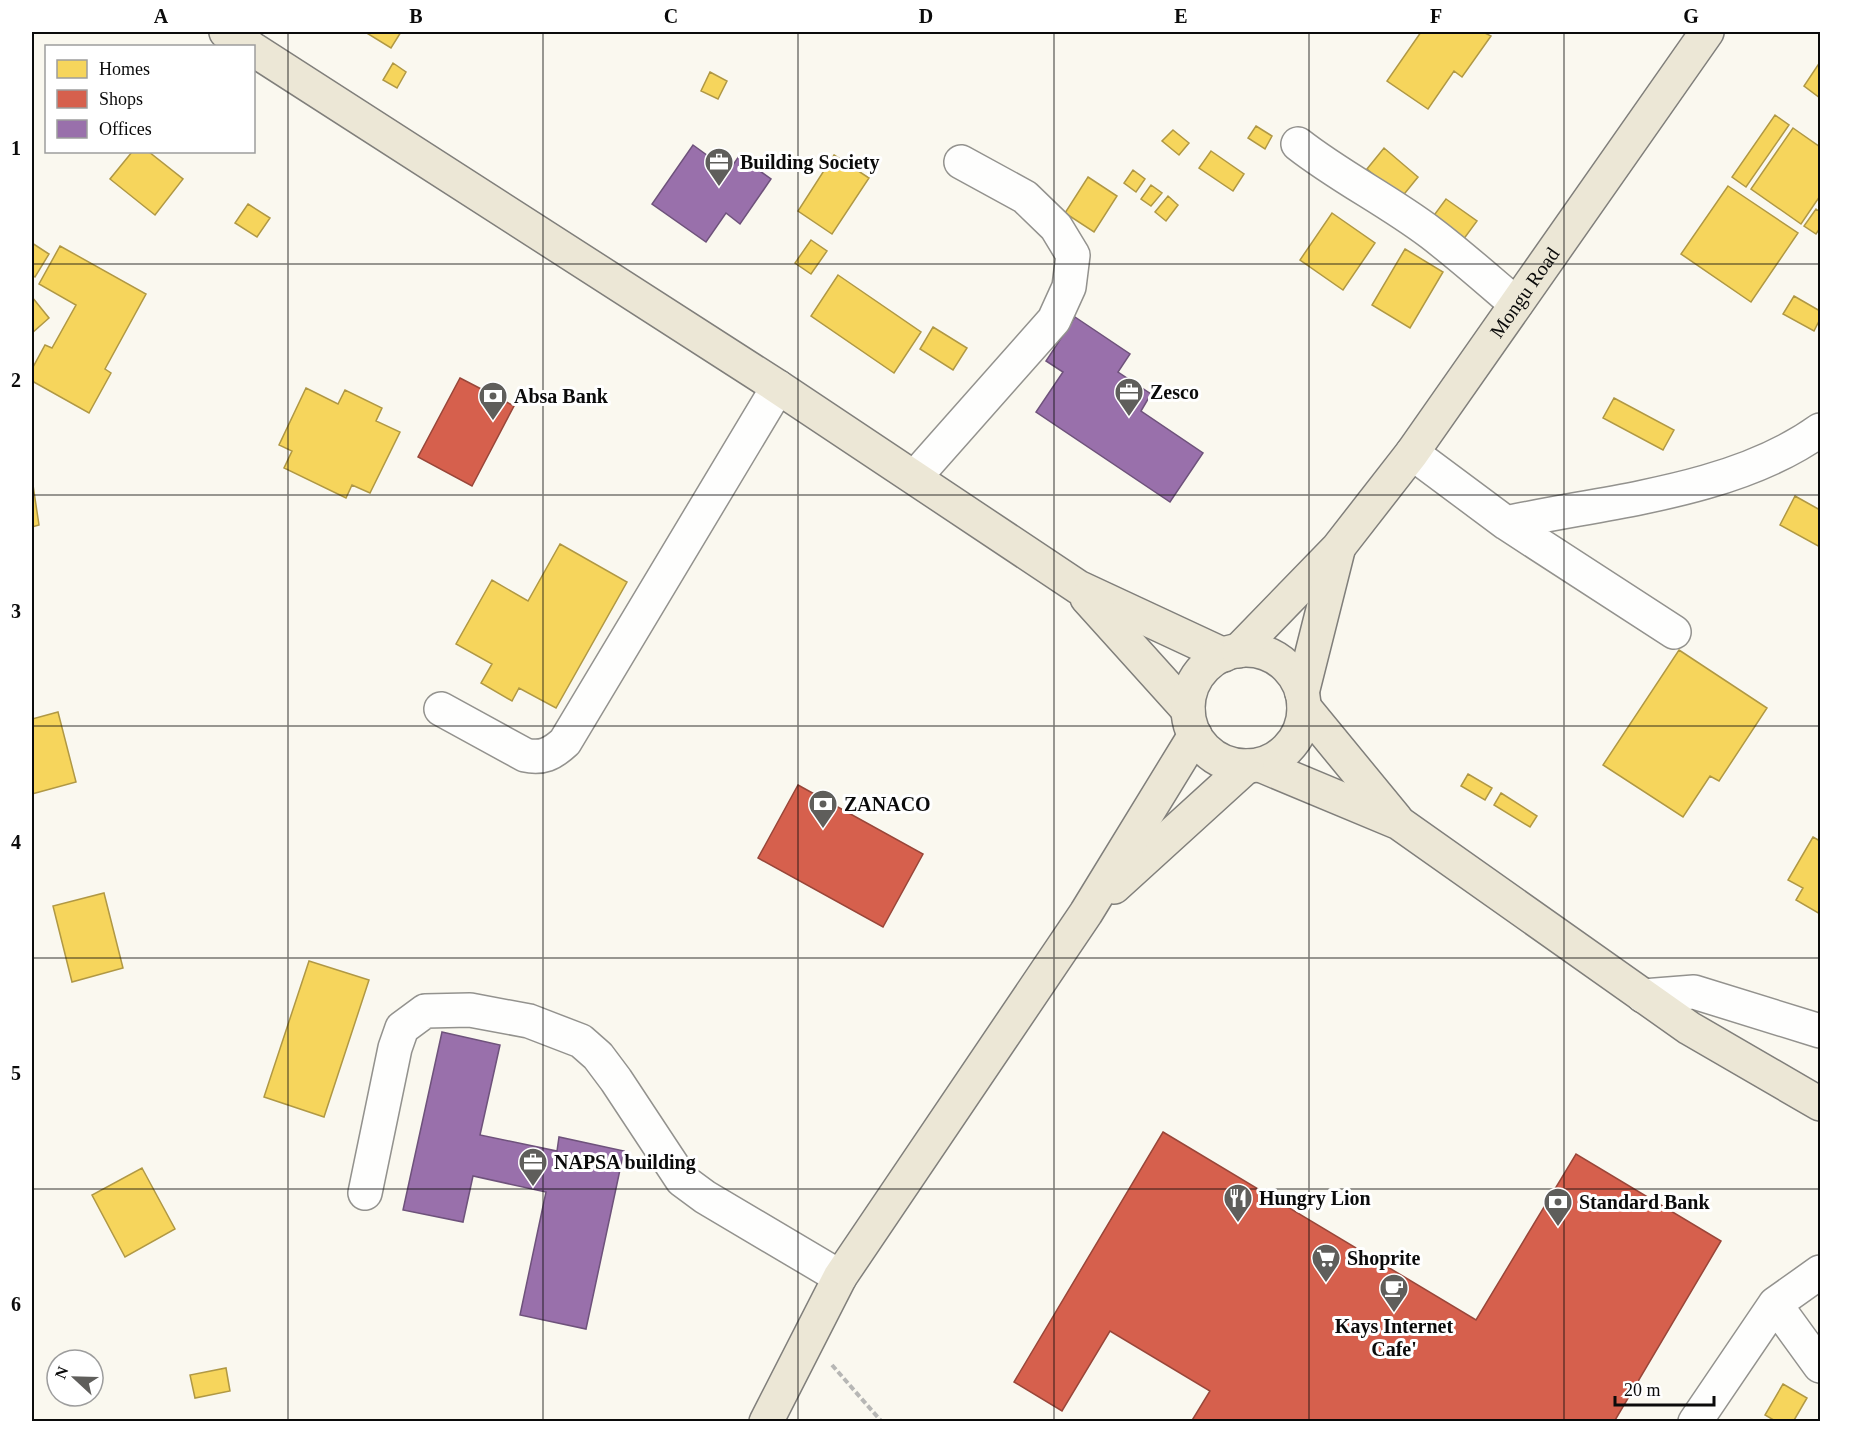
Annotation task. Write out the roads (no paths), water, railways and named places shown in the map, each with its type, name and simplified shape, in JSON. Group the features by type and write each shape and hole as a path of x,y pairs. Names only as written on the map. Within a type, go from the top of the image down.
{"main road":[{"path":"226,32 247,45"},
{"name":"Mongu Road","path":"1231,653 1338,548 1412,453 1707,32"},
{"path":"255,51 778,387 1078,587 1231,653"},
{"name":"Mongu Road","path":"1303,700 1338,548"},
{"path":"1078,587 1191,723 1211,754 1222,761 1254,766 1399,823 1689,1028 1821,1104"},
{"path":"766,1422 807,1337 840,1277 1086,913 1191,723 1194,683 1212,662 1231,653 1252,650 1279,660 1297,681 1303,700 1303,719 1293,743 1283,753 1254,766 1086,913"},
{"path":"1303,700 1399,823"}],"street":[{"path":"1298,144 1325,165 1368,190 1431,233 1516,304"},
{"path":"915,477 1054,320 1070,287 1073,255 1056,227 1025,197 961,162"},
{"path":"441,710 536,758 552,754 565,742 778,387"},
{"path":"1506,523 1677,491 1740,471 1821,430"},
{"path":"1412,453 1506,523 1674,632"},
{"path":"1643,996 1694,992 1821,1031"},
{"path":"365,1194 395,1048 402,1028 425,1011 470,1010 529,1021 581,1041 598,1056 616,1080 682,1180 705,1197 840,1277"},
{"path":"1695,1422 1775,1304 1821,1272"},
{"path":"1775,1304 1821,1366"}],"place":[{"name":"Building Society","path":"719,188"},
{"name":"Zesco","path":"1129,418"},
{"name":"Absa Bank","path":"493,422"},
{"name":"ZANACO","path":"823,830"},
{"name":"NAPSA building","path":"533,1188"},
{"name":"Hungry Lion","path":"1238,1224"},
{"name":"Standard Bank","path":"1558,1228"},
{"name":"Shoprite","path":"1326,1284"},
{"name":"Kays Internet Cafe'","path":"1394,1314"}]}
